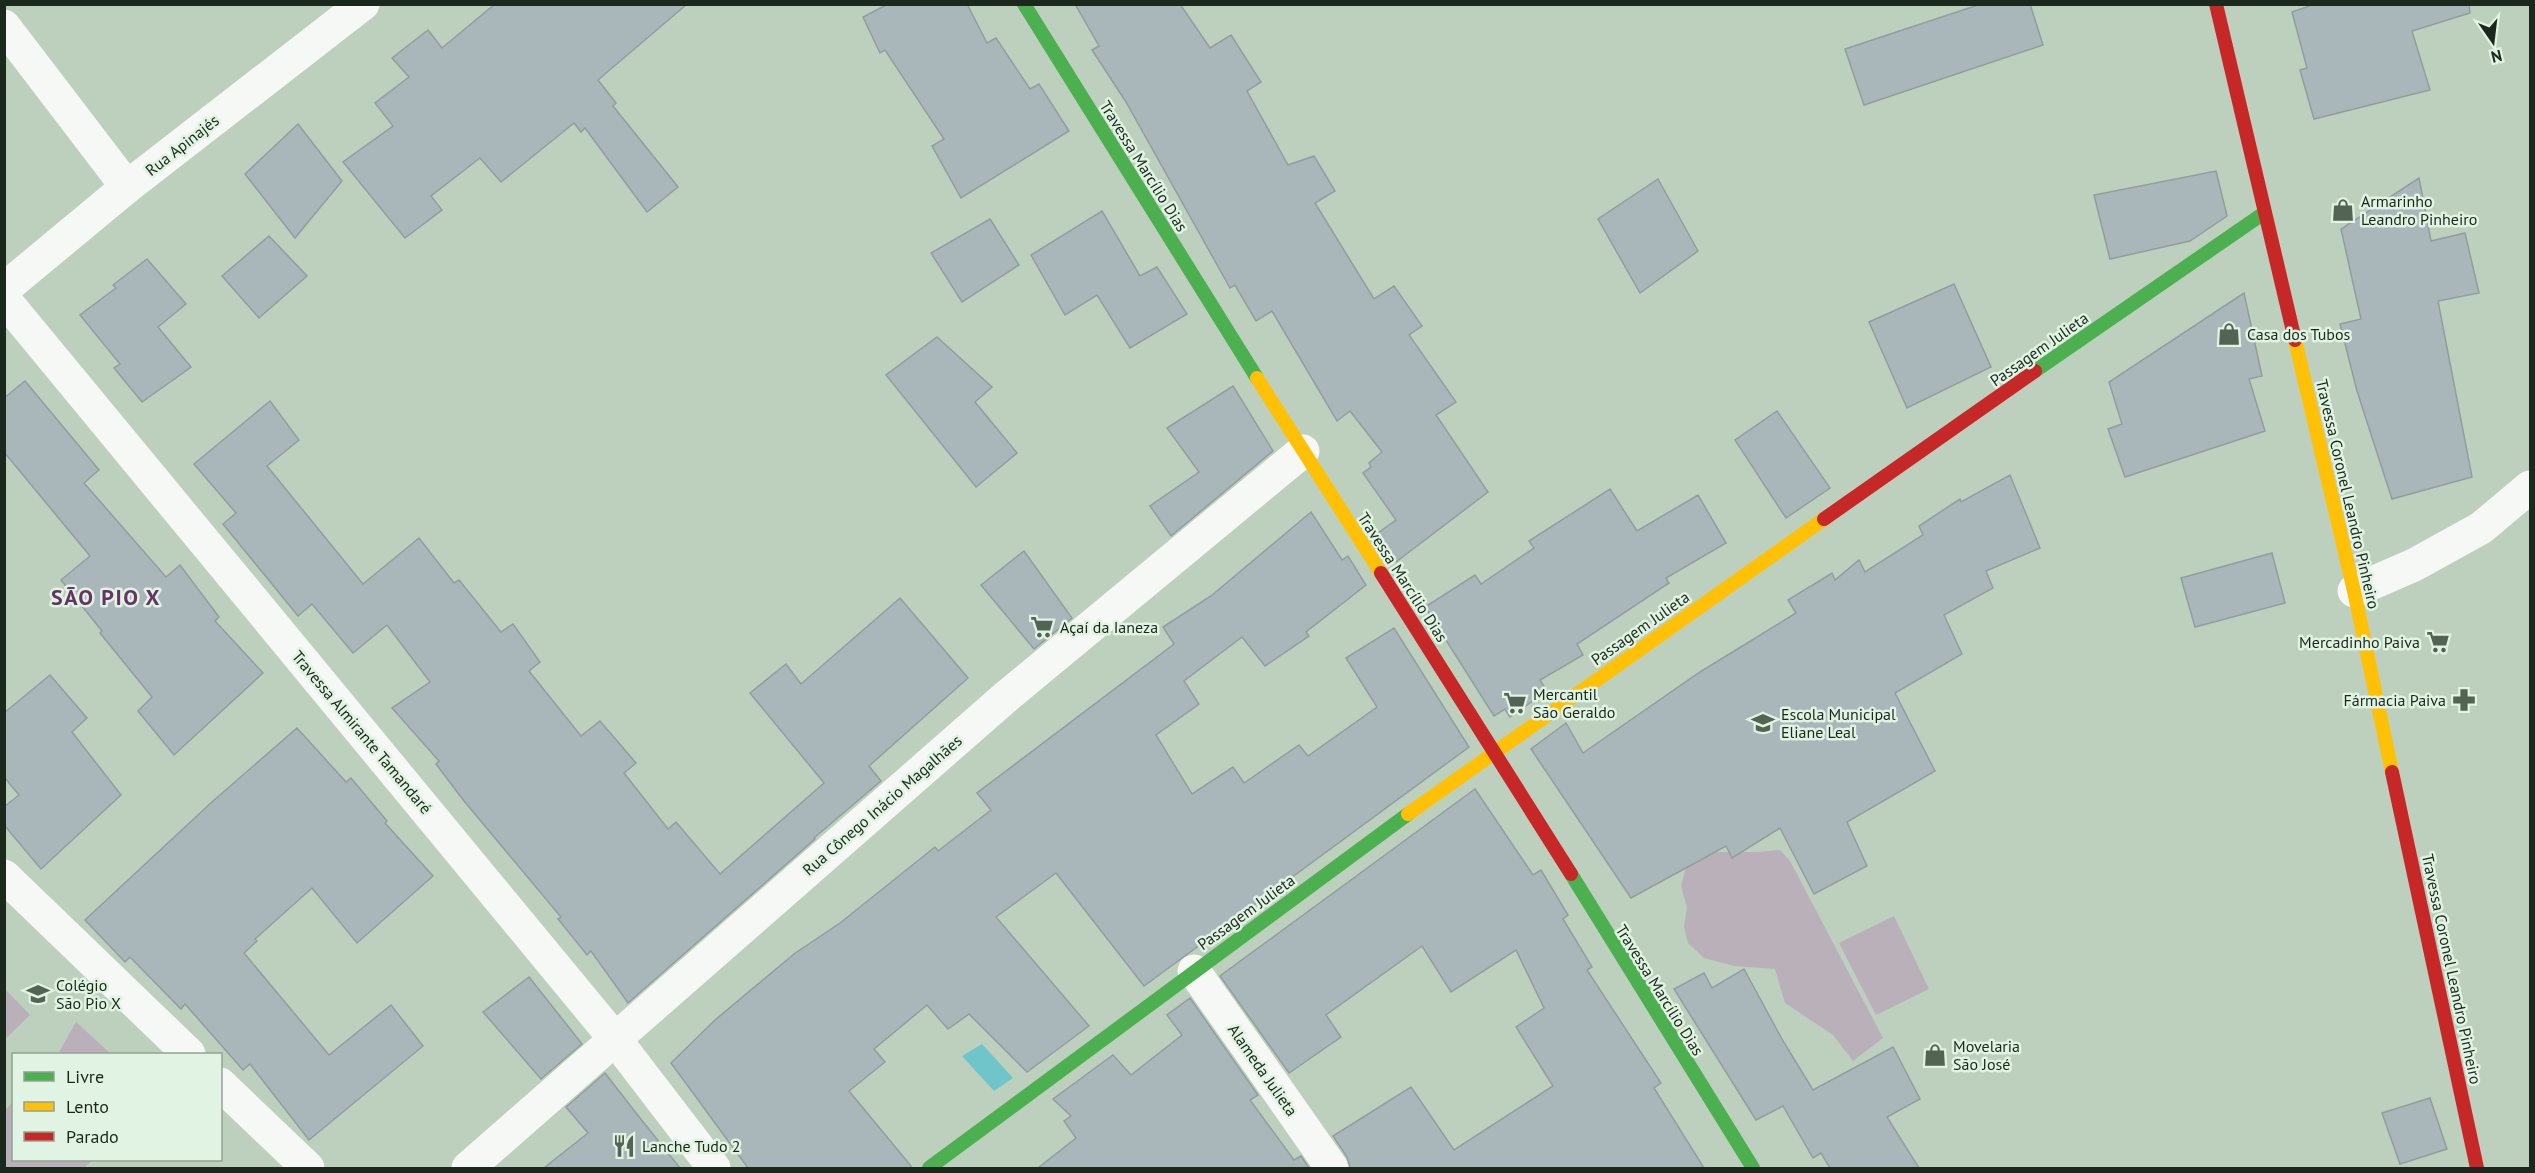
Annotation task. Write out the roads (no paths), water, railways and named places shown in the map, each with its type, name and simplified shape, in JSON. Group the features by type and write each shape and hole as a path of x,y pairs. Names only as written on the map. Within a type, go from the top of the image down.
{"street":[{"name":"Rua Apinajés","path":"4,289 128,187 363,4"},
{"name":"Travessa Marcílio Dias","path":"1024,4 1495,752 1753,1168"},
{"name":"Travessa Coronel Leandro Pinheiro","path":"2216,4 2354,591 2473,1166"},
{"path":"4,26 128,187"},
{"name":"Passagem Julieta","path":"929,1168 1495,752 1822,519 2264,213"},
{"name":"Travessa Almirante Tamandaré","path":"4,299 615,1039 714,1168"},
{"name":"Rua Cônego Inácio Magalhães","path":"468,1168 1007,696 1303,450"},
{"path":"2354,591 2414,566 2481,528 2530,487"},
{"path":"4,876 188,1053"},
{"name":"Alameda Julieta","path":"1194,971 1332,1168"},
{"path":"222,1086 308,1168"}],"water":[{"path":"982,1044 1013,1078 994,1091 962,1056"}],"place":[{"name":"Armarinho Leandro Pinheiro","path":"2343,210"},
{"name":"Casa dos Tubos","path":"2229,334"},
{"name":"Açaí da Ianeza","path":"1042,627"},
{"name":"Mercadinho Paiva","path":"2438,642"},
{"name":"Fármacia Paiva","path":"2464,700"},
{"name":"Mercantil São Geraldo","path":"1515,703"},
{"name":"Escola Municipal Eliane Leal","path":"1763,723"},
{"name":"Colégio São Pio X","path":"38,994"},
{"name":"Movelaria São José","path":"1935,1055"},
{"name":"Lanche Tudo 2","path":"624,1146"}],"district":[{"name":"SÃO PIO X","path":"106,597"}]}
